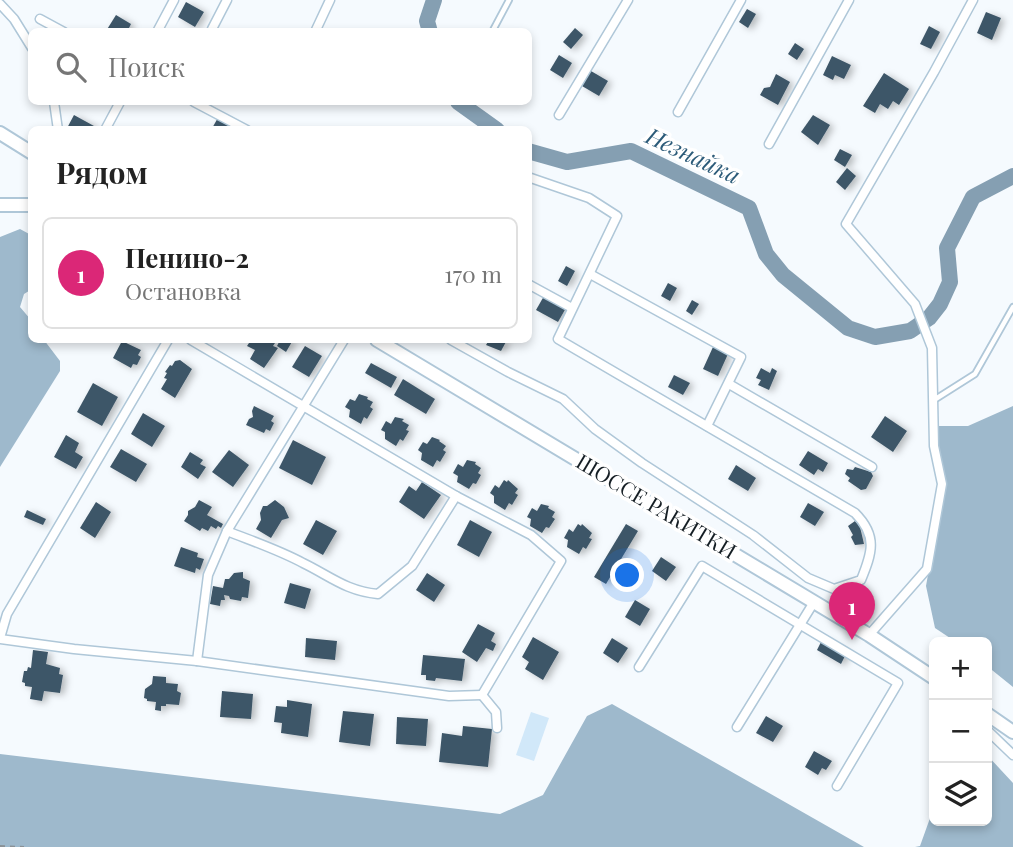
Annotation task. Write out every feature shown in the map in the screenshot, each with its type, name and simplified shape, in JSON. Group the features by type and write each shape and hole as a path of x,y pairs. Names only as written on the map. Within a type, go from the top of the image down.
{"main road":[{"path":"0,133 28,150"},
{"path":"0,205 28,205"},
{"name":"ШОССЕ РАКИТКИ","path":"382,343 869,635 929,675"},
{"path":"992,717 1013,732"}],"street":[{"path":"159,28 174,0"},
{"path":"213,28 227,0"},
{"path":"317,28 330,0"},
{"path":"559,115 628,0"},
{"path":"678,112 741,0"},
{"path":"769,144 849,0"},
{"path":"869,635 927,569 942,484 934,446 932,348 915,304 846,224 973,0"},
{"path":"0,4 14,19 28,42"},
{"path":"40,19 57,28"},
{"path":"54,105 57,126"},
{"path":"107,126 118,105"},
{"path":"200,105 239,126"},
{"path":"456,343 563,399 604,436 753,535 808,578 834,589 861,580 870,557 872,541 863,522 855,513 558,339 617,216 589,198 532,178"},
{"path":"590,274 741,357 707,426"},
{"path":"532,286 572,308"},
{"path":"166,343 7,614 0,638 62,648 197,661 449,696 482,695"},
{"path":"196,343 456,496 531,535 561,561 482,695"},
{"path":"197,661 208,575 227,531 342,343"},
{"path":"729,384 873,467"},
{"path":"227,531 304,563 338,584 363,593 378,594 412,566 456,496"},
{"path":"639,667 702,566 898,682 837,786"},
{"path":"737,727 814,602"},
{"path":"482,695 496,712 497,728"},
{"path":"992,735 1013,755"}],"lane":[{"path":"494,28 509,0"},
{"path":"932,401 975,374 1013,307"}],"path":[{"path":"0,846 24,847"}],"shaded area":[{"path":"20,229 28,233 28,292 24,294 20,307 28,316 28,343 46,343 60,361 60,371 0,467 0,237"},
{"path":"1013,406 1013,687 992,670 992,637 948,637 935,628 926,586 942,496 937,426 968,426"},
{"path":"612,704 864,847 0,847 0,754 500,814 543,795 587,716"},
{"path":"531,712 549,718 534,761 516,755"},
{"path":"992,760 1013,783 1013,847 915,847 920,846 929,821 929,826 992,826"}],"building":[{"path":"186,2 204,12 195,27 178,17"},
{"path":"747,9 756,14 748,28 739,22"},
{"path":"986,12 1001,18 992,40 977,33"},
{"path":"116,15 131,24 129,28 108,28"},
{"path":"929,26 940,32 931,49 920,44"},
{"path":"575,28 583,35 571,49 563,42"},
{"path":"795,43 804,49 797,60 788,54"},
{"path":"559,55 572,63 563,78 550,70"},
{"path":"832,56 851,65 844,79 835,75 833,80 823,75"},
{"path":"591,71 608,81 599,96 582,86"},
{"path":"884,73 909,89 899,105 893,101 888,109 880,104 875,113 863,106"},
{"path":"776,74 790,82 778,105 760,95 764,88 770,87"},
{"path":"74,115 94,126 68,126"},
{"path":"813,115 830,125 818,145 801,132"},
{"path":"219,116 231,124 230,126 213,126"},
{"path":"840,149 852,155 845,167 834,160"},
{"path":"847,168 856,176 845,190 836,182"},
{"path":"566,266 575,271 567,286 558,281"},
{"path":"668,283 677,288 670,301 661,296"},
{"path":"544,296 566,308 558,322 536,310"},
{"path":"692,300 699,304 692,315 686,311"},
{"path":"121,343 141,350 137,365 133,364 131,368 113,358"},
{"path":"249,343 275,343 273,346 278,348 264,368 250,359 255,350 247,346"},
{"path":"278,343 291,343 286,352 277,346"},
{"path":"487,343 505,343 501,351 486,345"},
{"path":"305,346 322,356 309,377 292,367"},
{"path":"713,347 728,354 718,376 703,369"},
{"path":"180,360 192,369 175,398 161,389 167,379 164,378 167,373 165,372 175,361"},
{"path":"371,363 397,377 391,388 365,373"},
{"path":"761,368 770,373 772,368 777,371 769,390 758,385 761,380 756,378"},
{"path":"674,375 690,383 683,395 668,387"},
{"path":"403,379 435,399 426,414 394,395"},
{"path":"93,383 118,397 102,426 77,412"},
{"path":"359,394 373,402 370,407 373,409 361,424 349,417 350,410 345,407 350,399 355,401"},
{"path":"254,406 274,416 270,431 266,429 264,433 246,425 253,417"},
{"path":"143,413 165,426 152,447 131,434"},
{"path":"885,416 907,431 893,452 871,437"},
{"path":"395,417 404,419 402,421 409,425 406,430 409,431 403,441 400,439 396,446 385,439 385,432 381,430 386,421 391,424"},
{"path":"66,435 79,443 75,452 83,457 76,469 54,457"},
{"path":"432,437 446,446 443,450 446,452 440,462 437,460 433,467 421,460 422,453 418,450 423,442 427,444"},
{"path":"293,440 326,457 312,485 279,468"},
{"path":"121,449 147,464 136,482 110,467"},
{"path":"229,450 249,465 233,487 212,472"},
{"path":"808,451 828,463 823,472 818,469 814,475 799,465"},
{"path":"190,452 203,460 200,464 206,467 198,479 181,467"},
{"path":"467,460 476,462 481,468 476,484 473,483 469,489 457,482 458,476 453,473 458,464 463,467"},
{"path":"736,465 756,478 748,491 728,479"},
{"path":"855,467 871,472 873,476 866,489 861,490 848,481 850,478 845,474 847,469 853,470"},
{"path":"504,480 508,480 518,489 515,493 518,495 512,505 509,503 505,510 494,503 494,496 490,493 495,485 499,488"},
{"path":"422,482 441,495 424,519 399,502 409,486 416,491"},
{"path":"199,500 212,507 207,515 223,524 221,528 211,526 208,531 202,528 200,531 184,521 188,511 195,507"},
{"path":"275,500 284,507 289,518 282,520 271,538 256,529 261,520 263,506"},
{"path":"96,502 111,512 95,538 80,528"},
{"path":"808,503 824,512 815,526 800,517"},
{"path":"541,504 549,506 548,508 555,512 552,517 555,519 542,533 530,526 531,519 527,517 532,508 537,511"},
{"path":"27,510 46,519 43,525 24,517"},
{"path":"316,520 337,531 323,555 303,544"},
{"path":"470,520 492,532 479,557 457,545"},
{"path":"855,521 860,527 864,544 855,545 851,537 853,535 848,526"},
{"path":"578,524 582,524 592,533 589,538 592,539 586,549 583,547 579,554 567,547 568,540 564,538 569,529 573,532"},
{"path":"626,524 638,531 606,584 594,577"},
{"path":"181,547 198,553 197,557 204,559 200,570 196,568 195,573 174,566"},
{"path":"661,557 676,567 666,581 652,571"},
{"path":"243,572 243,578 250,581 248,598 242,597 241,601 224,595 225,600 221,600 220,606 210,604 213,586 223,588 225,579 229,579 234,573"},
{"path":"427,573 445,585 434,602 416,590"},
{"path":"290,583 311,589 305,609 284,603"},
{"path":"635,600 650,609 640,626 625,617"},
{"path":"478,624 495,633 491,641 496,644 493,651 486,648 477,662 462,652"},
{"path":"533,637 559,652 543,680 525,669 529,662 522,657"},
{"path":"306,638 337,641 335,660 305,657"},
{"path":"612,638 628,648 618,663 603,653"},
{"path":"823,638 847,652 841,664 817,650"},
{"path":"33,650 48,652 46,664 60,668 59,674 63,675 60,693 44,691 42,701 30,699 32,687 25,686 22,682 24,671 27,671 28,667 31,668"},
{"path":"423,655 465,659 462,681 436,678 435,681 426,680 426,675 421,675"},
{"path":"153,676 166,677 166,683 178,684 177,691 181,693 179,705 166,704 161,706 161,711 155,710 156,702 144,698 145,689 152,684"},
{"path":"222,691 253,694 251,719 220,717"},
{"path":"287,700 312,704 308,737 281,733 282,723 274,722 276,706 287,707"},
{"path":"343,711 374,714 370,746 339,742"},
{"path":"766,716 783,726 773,742 756,733"},
{"path":"397,717 428,719 426,746 396,744"},
{"path":"463,726 492,729 488,767 439,762 442,733 462,736"},
{"path":"814,751 832,761 826,770 822,768 818,775 805,767"}],"waterway":[{"name":"Незнайка","path":"429,28 427,21 434,0"},
{"name":"Незнайка","path":"462,105 491,126"},
{"name":"Незнайка","path":"532,152 567,162 631,151 749,208 766,254 783,275 848,328 875,337 910,331 929,318 940,304 950,282 947,248 973,197 1013,176"}],"place":[{"name":"Пенино-2","path":"852,640"}]}
